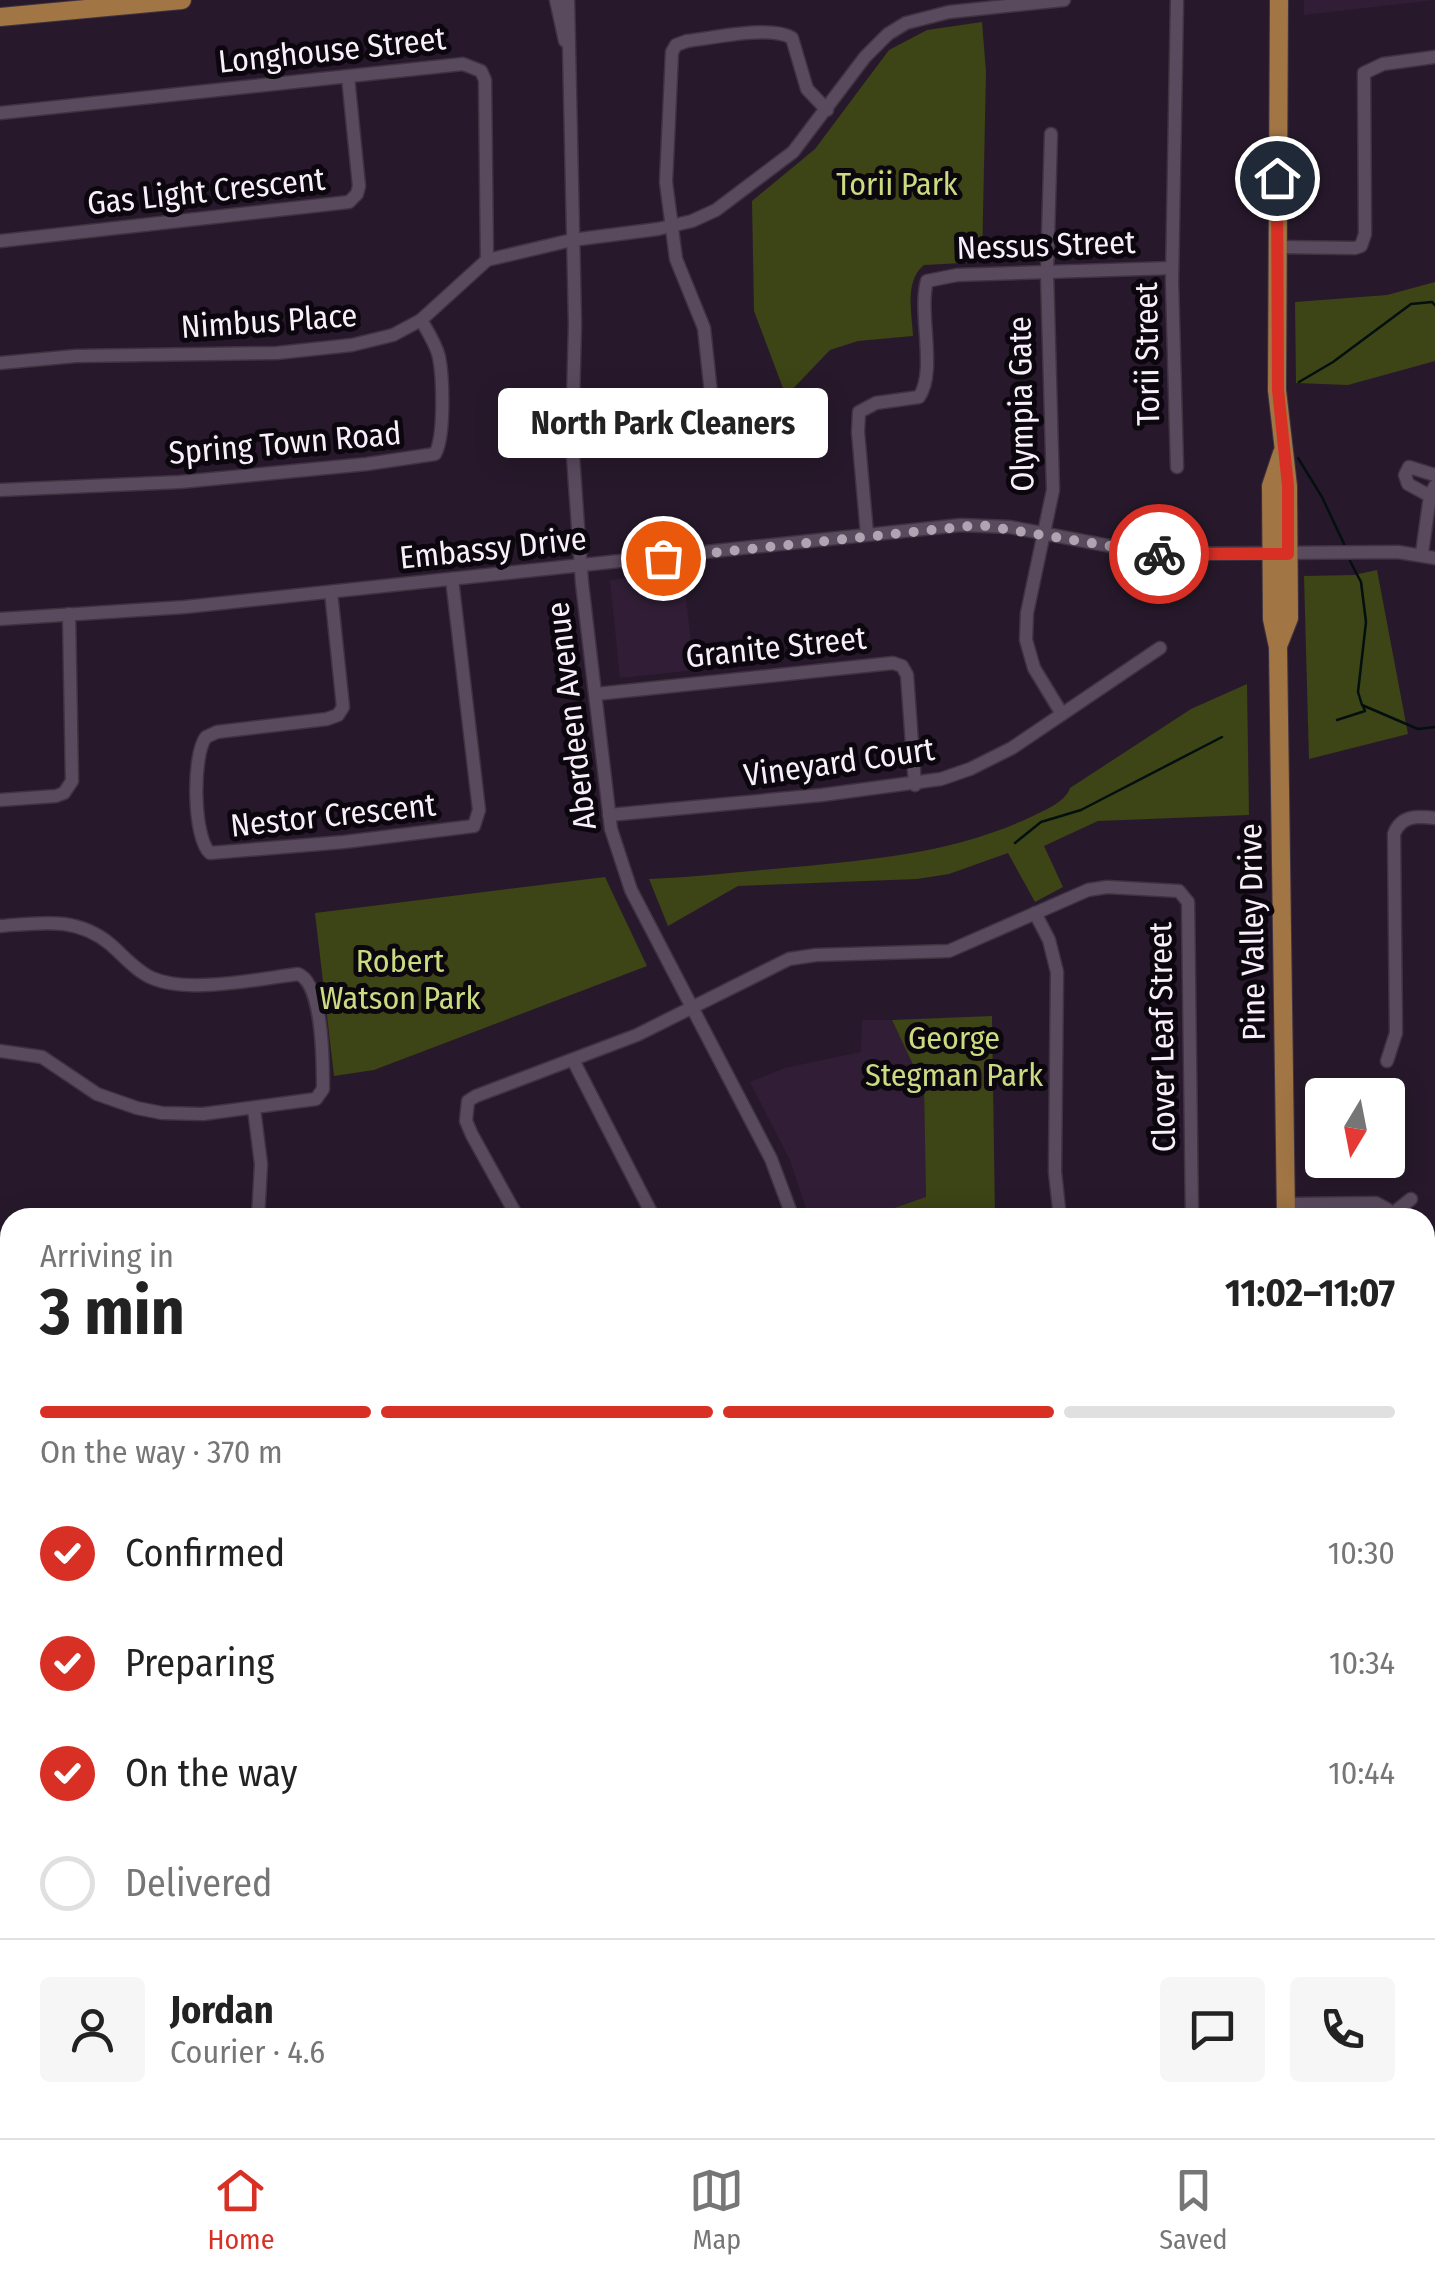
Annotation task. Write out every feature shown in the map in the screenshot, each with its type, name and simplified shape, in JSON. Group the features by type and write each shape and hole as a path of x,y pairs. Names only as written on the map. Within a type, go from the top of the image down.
{"main road":[{"path":"0,17 182,0"},
{"name":"Pine Valley Drive","path":"1278,0 1278,390 1288,486 1280,554 1289,618 1278,646 1286,1208"}],"street":[{"name":"Aberdeen Avenue","path":"556,0 567,48 573,150 572,442 609,816 631,890 772,1159 789,1208"},
{"name":"Aberdeen Avenue","path":"567,48 568,0"},
{"path":"572,240 672,226 703,217 732,199 793,152 873,48 906,23 949,12 1064,0"},
{"name":"Torii Street","path":"1177,0 1172,268 1177,467"},
{"path":"712,412 704,328 678,265 666,171 670,62 676,45 770,32 787,35 792,38 808,89 827,110"},
{"path":"1277,247 1361,246 1364,74 1384,64 1435,57"},
{"name":"Longhouse Street","path":"0,113 463,64 481,70 484,80 487,260"},
{"name":"Gas Light Crescent","path":"0,241 349,202 359,186 348,76"},
{"name":"Olympia Gate","path":"1051,134 1047,272 1052,490 1026,640 1034,668 1062,714"},
{"name":"Nimbus Place","path":"0,362 76,356 277,352 352,345 394,335 421,320 487,260 572,240"},
{"name":"Nessus Street","path":"868,534 859,412 876,403 922,394 926,376 927,281 958,275 1172,268"},
{"name":"Spring Town Road","path":"0,490 270,474 435,454 440,446 440,366 421,320"},
{"path":"1428,556 1432,491 1408,484 1405,475 1414,467 1435,475"},
{"name":"Embassy Drive","path":"0,620 185,607 980,525 1152,554 1428,556"},
{"name":"Nestor Crescent","path":"331,592 344,707 338,715 327,719 217,732 206,737 199,754 198,823 201,843 210,853 474,826 480,810 452,579"},
{"path":"0,800 56,796 64,793 72,781 70,614"},
{"name":"Vineyard Court","path":"609,816 915,784 986,762 1160,648"},
{"name":"Granite Street","path":"596,694 893,663 902,666 907,676 915,784"},
{"path":"1386,1061 1396,1033 1394,834 1397,825 1410,817 1435,818"},
{"name":"Clover Leaf Street","path":"513,1208 466,1121 468,1101 637,1035 789,960 816,954 949,952 1073,895 1106,887 1160,889 1185,895 1189,916 1192,1208"},
{"path":"1035,913 1049,940 1057,972 1055,1172 1059,1208"},
{"path":"0,926 74,924 93,932 139,971 168,983 202,986 298,974 306,977 317,1011 323,1089 316,1099 254,1109 162,1114 97,1094 42,1057 0,1051"},
{"path":"573,1060 649,1208"},
{"path":"254,1109 262,1164 259,1208"},
{"path":"1400,1208 1410,1199"},
{"path":"1325,1208 1376,1204 1381,1208"}],"shaded area":[{"path":"1304,0 1434,0 1304,15"},
{"path":"683,571 694,670 620,678 610,580"},
{"path":"862,1020 892,1020 924,1088 926,1198 896,1208 806,1208 790,1160 750,1082 785,1068 861,1052"}],"green space":[{"name":"Torii Park","path":"982,22 986,72 982,262 924,265 911,288 913,336 858,341 830,350 786,396 754,311 752,201 815,149 889,50 927,30"},
{"path":"1435,282 1435,361 1348,385 1296,383 1295,302 1387,295"},
{"path":"1377,570 1408,734 1309,759 1304,576 1354,575"},
{"path":"1247,684 1249,815 1098,821 1044,846 1063,887 1035,902 1008,853 949,874 917,879 738,886 668,926 649,879 857,861 977,838 1050,808 1070,788 1191,709"},
{"name":"Robert Watson Park","path":"605,877 647,966 374,1070 334,1076 315,913"},
{"name":"George Stegman Park","path":"992,1016 995,1208 895,1208 926,1197 924,1088 892,1020"}],"waterway":[{"path":"1299,382 1333,362 1411,304 1435,305"},
{"path":"1298,458 1345,546"},
{"path":"1350,561 1361,582 1366,622 1358,692 1362,705 1418,729 1435,727"},
{"path":"1337,720 1365,711 1363,706"},
{"path":"1015,843 1041,822 1081,810 1222,737"}],"way so far":[{"path":"663,558 980,525 1159,554"}],"place":[{"name":"North Park Cleaners","path":"663,558"}],"route":[{"path":"1159,554 1288,554 1288,486 1278,390 1277,178"}]}
